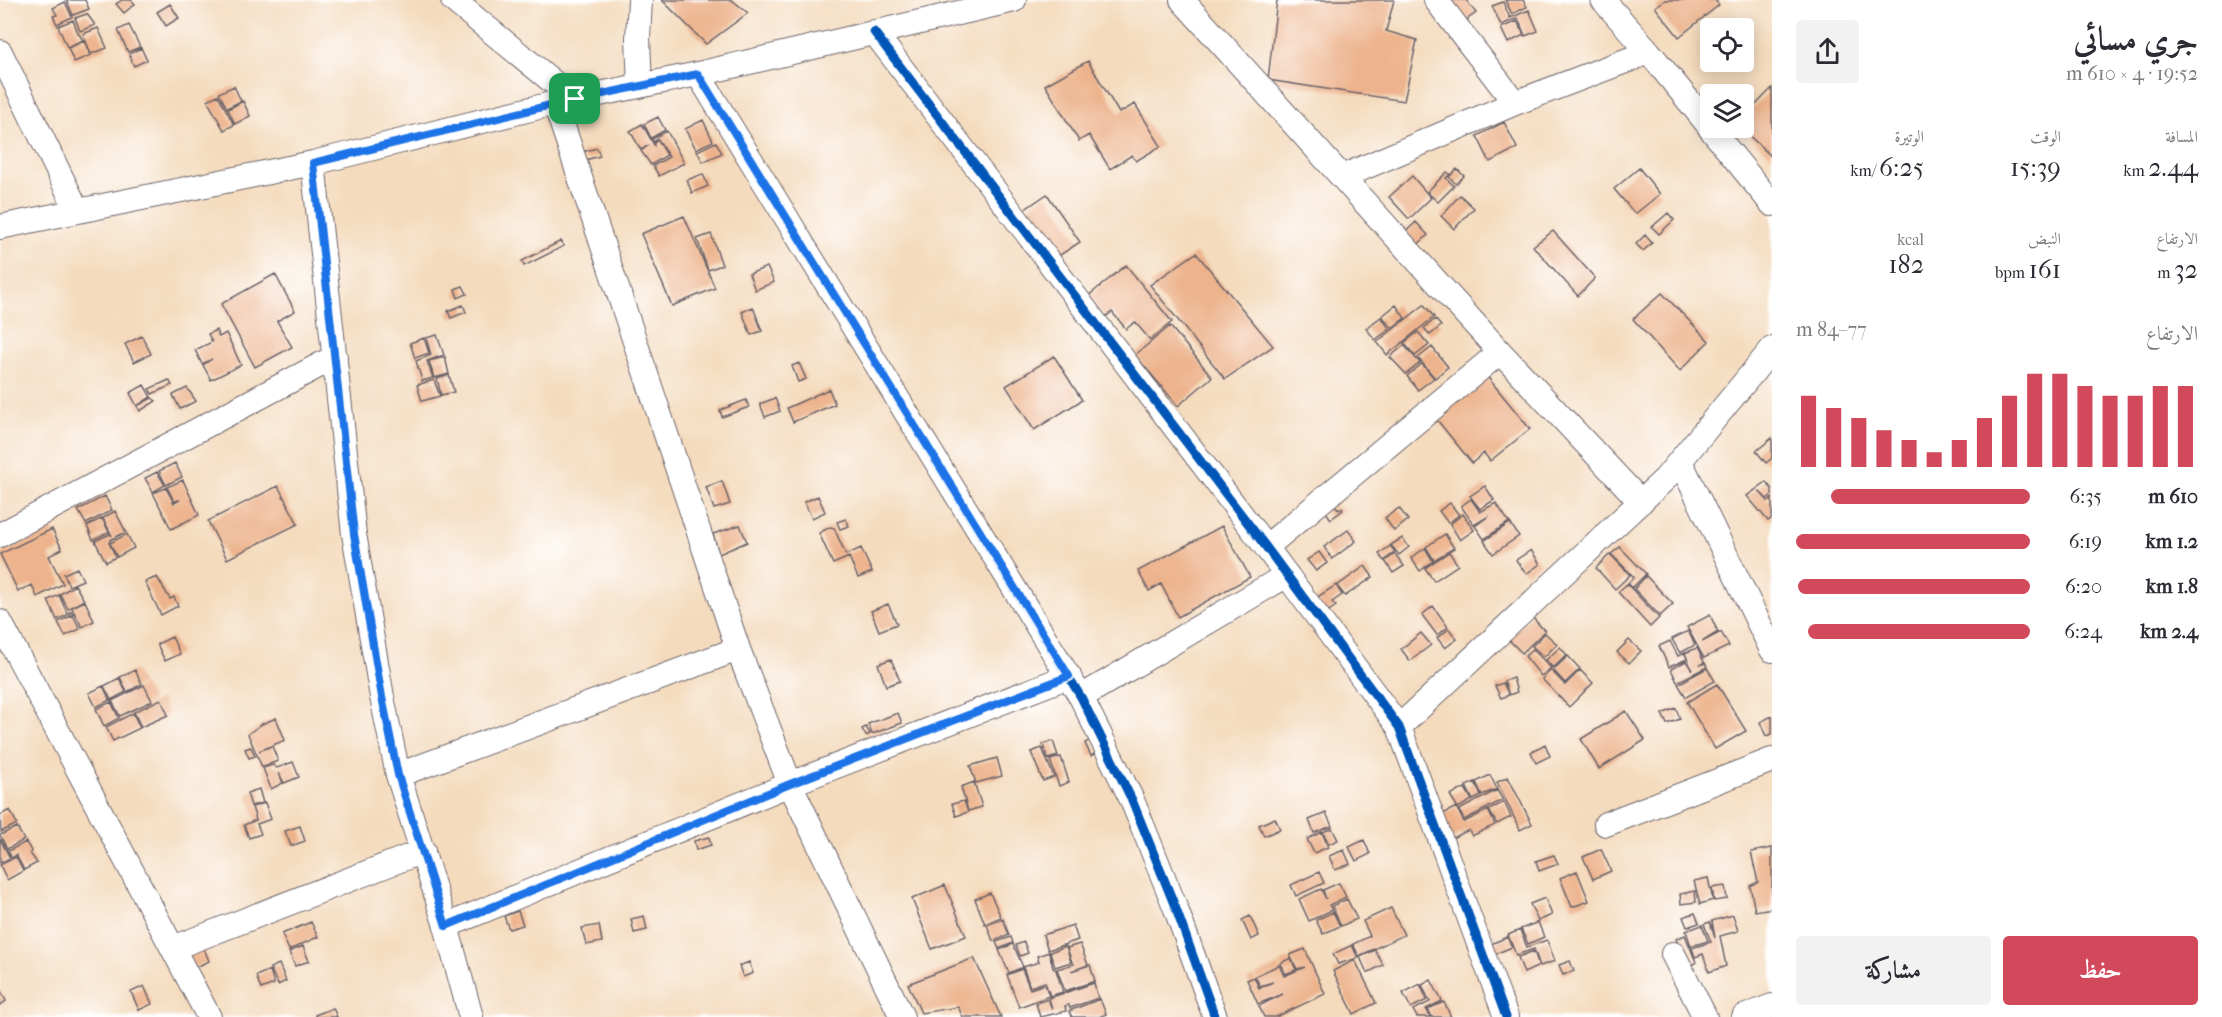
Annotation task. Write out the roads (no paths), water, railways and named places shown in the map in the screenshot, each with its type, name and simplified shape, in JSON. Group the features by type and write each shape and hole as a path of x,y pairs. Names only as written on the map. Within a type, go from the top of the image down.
{"street":[{"path":"453,0 565,101 738,649 790,784 902,1017"},
{"path":"640,0 638,38 640,86"},
{"path":"0,227 313,163 565,101 698,74 1014,0"},
{"path":"1182,0 1500,352 1641,502"},
{"path":"1436,0 1515,103"},
{"path":"1603,0 1700,115"},
{"path":"874,32 1266,547 1399,727 1506,1017"},
{"path":"0,52 77,210"},
{"path":"1342,177 1515,103 1649,52"},
{"path":"698,74 1081,697 1132,800 1176,909 1215,1017"},
{"path":"1719,138 1772,204"},
{"path":"313,163 354,534 382,697 398,775 446,926 471,1017"},
{"path":"1399,727 1641,502 1680,461 1772,349"},
{"path":"1266,547 1500,352"},
{"path":"0,535 335,357"},
{"path":"1680,461 1772,650"},
{"path":"1081,697 1287,575"},
{"path":"0,622 208,1017"},
{"path":"398,775 738,649"},
{"path":"446,926 790,784 1069,676"},
{"path":"1606,824 1772,760"},
{"path":"173,948 423,851"},
{"path":"1673,954 1705,1017"},
{"path":"1744,1017 1772,1006"}]}
